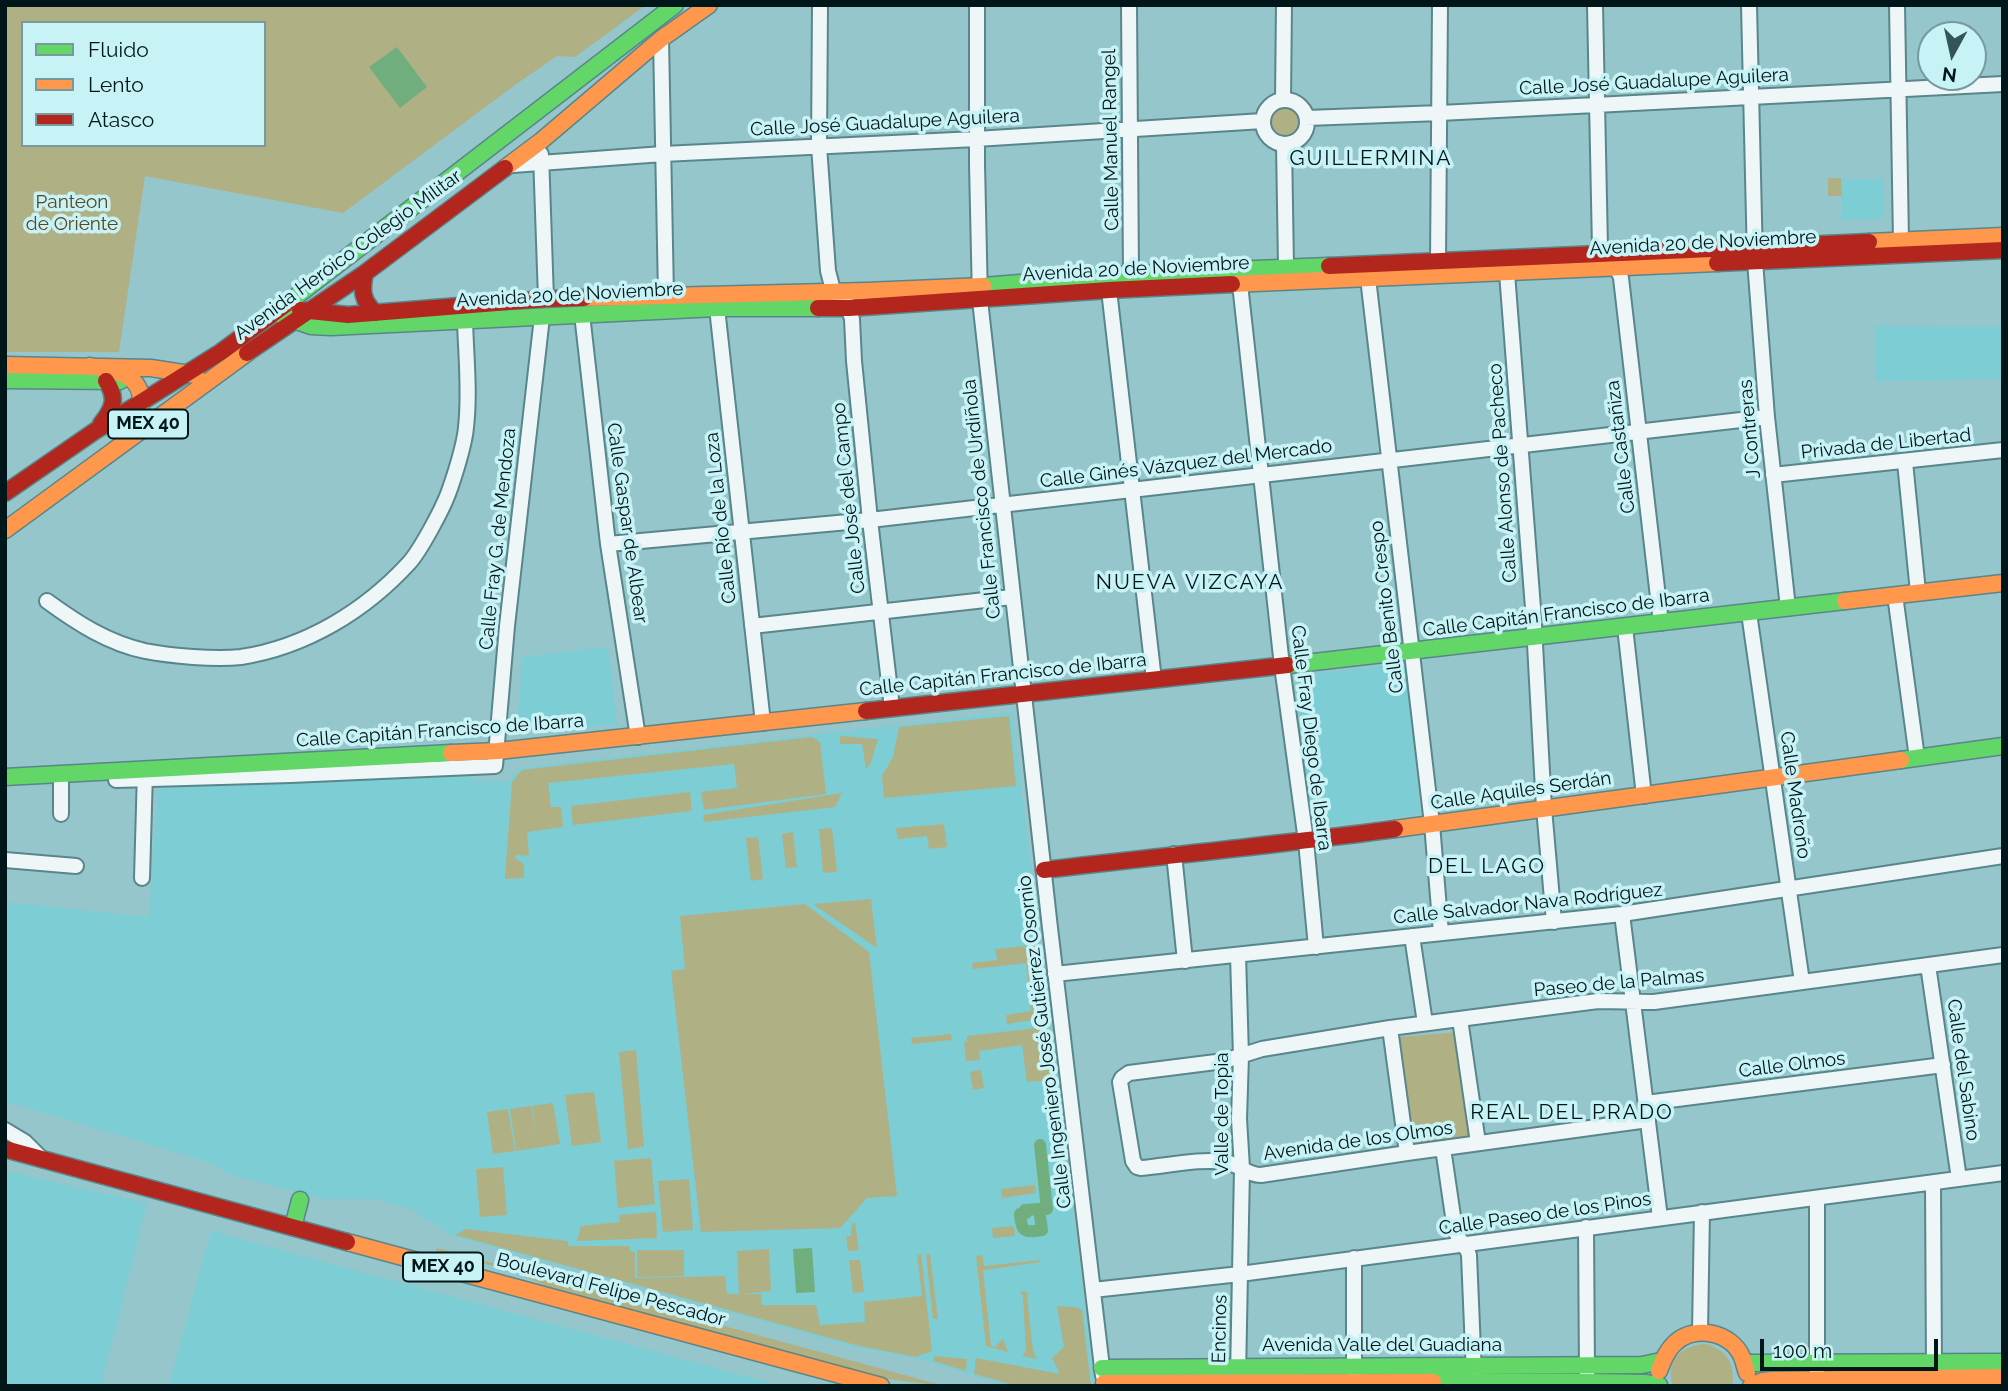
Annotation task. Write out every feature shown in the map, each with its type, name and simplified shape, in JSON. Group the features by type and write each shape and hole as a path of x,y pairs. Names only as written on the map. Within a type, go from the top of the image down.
{"main road":[{"name":"Avenida Heróico Colegio Militar","path":"5,530 130,433 214,376 284,313 675,5"},
{"name":"Avenida Heróico Colegio Militar","path":"5,493 95,431 284,313 307,312 365,273 541,141 661,39 709,5"},
{"name":"Avenida 20 de Noviembre","path":"284,313 320,327 382,317 546,299 833,290 980,293 1109,290 1507,273 1617,268 1900,241 2003,236"},
{"name":"Avenida 20 de Noviembre","path":"307,312 465,321 717,308 849,308 1131,274 1602,255 2003,250"},
{"path":"365,273 362,296 368,308 382,317"},
{"path":"5,365 151,368 214,376"},
{"path":"5,517 109,443 130,433 143,401 136,382 121,373 89,366"},
{"path":"5,380 136,382 194,391"},
{"path":"95,431 110,413 115,400 113,388 106,381"},
{"path":"95,431 116,425 125,426 130,433"},
{"name":"Calle Capitán Francisco de Ibarra","path":"5,777 145,775 496,759 638,737 1412,652 2003,583"},
{"name":"Calle Aquiles Serdán","path":"1044,870 1306,841 2003,746"},
{"name":"Boulevard Felipe Pescador","path":"5,1149 881,1386"},
{"path":"293,1227 300,1200"},
{"path":"1659,1385 1658,1373 1667,1350 1688,1334 1700,1332 1712,1333 1733,1343 1745,1363 1749,1386 1772,1380 1817,1383 1934,1376 2003,1377"},
{"name":"Avenida Valle del Guadiana","path":"1354,1378 1474,1365 1642,1365 1661,1361"},
{"path":"1745,1363 1817,1363 1934,1376 2003,1363"},
{"name":"Avenida Valle del Guadiana","path":"1103,1379 1354,1378 1474,1384 1659,1385"}],"street":[{"path":"820,5 819,146 828,271 833,290 849,308"},
{"name":"Calle Francisco de Urdiñola","path":"977,5 976,138 980,293 1023,694"},
{"name":"Calle Manuel Rangel","path":"1129,5 1131,274"},
{"path":"1283,100 1284,5"},
{"path":"1438,262 1440,5"},
{"path":"1595,5 1599,240 1602,255 1617,268"},
{"name":"J Contreras","path":"1749,5 1754,254 1767,417 1788,608"},
{"path":"1897,5 1900,241"},
{"path":"661,39 666,296"},
{"name":"Calle José Guadalupe Aguilera","path":"1307,118 2003,84"},
{"path":"1283,100 1298,104 1307,118 1306,131 1297,141 1284,144 1271,139 1264,128 1264,115 1271,104 1283,100"},
{"name":"Calle José Guadalupe Aguilera","path":"509,165 1263,121"},
{"path":"541,141 546,299"},
{"path":"1284,144 1286,267"},
{"name":"Calle Castañiza","path":"1617,268 1621,278 1661,623"},
{"name":"Calle Alonso de Pacheco","path":"1507,273 1554,922"},
{"name":"Calle Benito Crespo","path":"1367,278 1432,824 1441,933"},
{"name":"Calle Fray Diego de Ibarra","path":"1240,284 1282,666 1306,841 1316,947"},
{"path":"1109,290 1154,680"},
{"name":"Calle Río de la Loza","path":"717,308 763,723"},
{"name":"Calle José del Campo","path":"849,308 892,708"},
{"name":"Calle Gaspar de Albear","path":"582,314 608,544 638,737"},
{"name":"Calle Fray G. de Mendoza","path":"496,759 507,626 542,317"},
{"path":"47,601 80,625 111,640 146,651 192,656 239,657 287,646 334,625 370,600 411,561 447,495 466,430 465,321"},
{"name":"Calle Ginés Vázquez del Mercado","path":"608,544 870,520 1767,417"},
{"name":"Privada de Libertad","path":"1773,475 2003,450"},
{"path":"1905,462 1918,592"},
{"path":"1895,595 1916,758"},
{"path":"752,626 1012,597"},
{"name":"Calle Madroño","path":"1749,613 1802,982"},
{"path":"1625,627 1644,796"},
{"name":"Calle Ingeniero José Gutiérrez Osornio","path":"1023,694 1103,1379"},
{"path":"5,786 145,775 142,878"},
{"path":"61,783 61,814"},
{"path":"1174,854 1185,961"},
{"name":"Calle Salvador Nava Rodríguez","path":"1055,974 1622,914 2003,856"},
{"path":"5,860 76,866"},
{"path":"1622,914 1660,1218"},
{"path":"1412,936 1425,1023"},
{"name":"Valle de Topia","path":"1238,955 1242,1168 1240,1274"},
{"name":"Paseo de la Palmas","path":"1241,1056 1262,1048 1425,1023 1609,1000 1654,1002 2003,955"},
{"name":"Calle del Sabino","path":"1928,965 1959,1180"},
{"path":"1460,1019 1478,1143"},
{"path":"1390,1028 1407,1153"},
{"name":"Avenida de los Olmos","path":"1241,1056 1224,1061 1129,1073 1122,1077 1120,1082 1133,1161 1137,1167 1218,1161 1236,1164 1254,1175 1261,1175 1648,1120"},
{"name":"Calle Olmos","path":"1646,1103 1943,1065"},
{"path":"5,1130 25,1142 44,1161"},
{"path":"1443,1148 1455,1230 1469,1255 1474,1384"},
{"name":"Calle Paseo de los Pinos","path":"1093,1290 1240,1274 2003,1173"},
{"path":"1933,1184 1934,1376"},
{"path":"1816,1198 1817,1383"},
{"path":"1700,1332 1702,1212"},
{"path":"1586,1227 1587,1384"},
{"path":"1354,1258 1354,1378"},
{"name":"Encinos","path":"1238,1378 1240,1274"}],"shaded area":[{"path":"397,47 427,87 400,108 369,67"},
{"path":"1842,179 1883,179 1884,219 1842,220"},
{"path":"1875,326 2003,327 2003,379 1875,381"},
{"path":"608,647 617,724 540,732 517,729 522,657"},
{"path":"1406,663 1420,814 1312,828 1296,676"},
{"path":"1012,712 1094,1386 1009,1386 915,1358 858,1348 453,1236 409,1208 376,1199 325,1199 231,1175 208,1162 5,1101 5,902 149,917 158,788 470,771 474,781 509,781 520,768"},
{"path":"5,1171 147,1203 101,1386 5,1386"},
{"path":"211,1231 781,1386 169,1386"},
{"path":"812,1248 815,1292 796,1293 793,1249"}],"green space":[{"name":"Panteon de Oriente","path":"5,5 646,5 575,57 557,56 343,213 145,176 119,352 5,352"},
{"path":"1285,106 1296,111 1301,122 1296,133 1285,138 1274,133 1269,122 1274,111"},
{"path":"1828,178 1841,178 1842,196 1828,196"},
{"path":"1009,716 1016,786 884,798 882,776 893,757 899,727"},
{"path":"840,736 878,739 866,769 862,744 840,744"},
{"path":"812,737 820,742 826,794 704,810 701,792 737,788 734,764 548,783 551,807 561,807 563,827 527,832 529,856 516,855 515,858 524,864 524,878 505,879 512,782 522,770"},
{"path":"690,792 692,811 573,825 571,806"},
{"path":"842,793 835,807 704,822 703,815"},
{"path":"944,824 947,847 929,849 927,836 898,839 896,828"},
{"path":"832,828 837,872 823,873 819,829"},
{"path":"793,832 797,867 786,868 782,834"},
{"path":"758,837 763,879 751,881 746,838"},
{"path":"871,899 877,948 813,904"},
{"path":"805,904 869,952 897,1196 867,1198 840,1228 701,1232 671,971 685,969 680,916"},
{"path":"1036,945 1045,1018 1007,1024 1006,1015 1031,1011 1026,963 973,969 972,963 997,960 995,949"},
{"path":"1046,1027 1054,1080 1027,1082 1022,1045 979,1051 980,1060 966,1061 964,1042 967,1041 967,1036"},
{"path":"1458,1032 1470,1140 1414,1147 1399,1037"},
{"path":"951,1034 952,1040 912,1044 911,1038"},
{"path":"636,1050 644,1147 628,1149 619,1052"},
{"path":"981,1070 984,1088 973,1090 970,1072"},
{"path":"594,1092 601,1142 572,1146 565,1095"},
{"path":"553,1103 560,1144 516,1151 510,1109 531,1106 536,1136 532,1106"},
{"path":"508,1109 515,1151 493,1154 487,1112"},
{"path":"651,1158 655,1204 618,1208 614,1161"},
{"path":"503,1167 507,1215 480,1217 476,1169"},
{"path":"689,1179 693,1230 663,1232 658,1181"},
{"path":"1035,1185 1036,1193 1002,1198 1001,1189"},
{"path":"656,1212 657,1238 577,1241 581,1226 620,1222 619,1215"},
{"path":"855,1222 859,1250 848,1251 846,1236 851,1236 851,1226"},
{"path":"1014,1226 1015,1236 993,1238 992,1228"},
{"path":"466,1229 568,1241 568,1246 629,1246 630,1251 635,1252 635,1278 725,1276 727,1294 739,1294 737,1251 769,1249 771,1291 742,1294 761,1294 762,1305 816,1305 820,1325 865,1322 864,1302 922,1296 917,1255 921,1254 932,1351 916,1357 859,1346 455,1235"},
{"path":"437,1248 945,1386 878,1378 547,1286 506,1269 436,1252"},
{"path":"637,1250 684,1250 684,1276 637,1277"},
{"path":"926,1254 930,1254 938,1319 933,1319"},
{"path":"982,1255 984,1266 1041,1262 983,1270 991,1346 995,1347 1003,1339 1008,1352 986,1346 976,1256"},
{"path":"849,1260 860,1260 864,1292 853,1293"},
{"path":"1020,1292 1028,1293 1033,1351 1037,1359 1022,1356 1026,1351 1023,1296"},
{"path":"1057,1307 1082,1310 1091,1386 1018,1386 974,1374 976,1358 1060,1374 1052,1358 1064,1347"},
{"path":"1706,1344 1725,1354 1733,1371 1732,1386 1673,1386 1673,1362 1690,1347"},
{"path":"935,1356 967,1359 966,1371 933,1361"}],"waterway":[{"path":"1039,1209 1047,1209 1040,1145"},
{"path":"1039,1209 1042,1230 1025,1230 1020,1214 1026,1213 1025,1210 1039,1209"}],"traffic: fast":[{"path":"285,305 675,5"},
{"path":"983,286 1131,274 1329,266"},
{"path":"282,316 311,326 331,327 717,308 818,308"},
{"path":"5,380 120,381"},
{"path":"1288,665 1845,601"},
{"path":"1901,760 2003,746"},
{"path":"5,777 451,753"},
{"path":"293,1227 300,1200"},
{"path":"1102,1368 1642,1365 1661,1361"},
{"path":"1745,1363 2003,1362"},
{"path":"1433,1382 1659,1385"}],"traffic: slow":[{"path":"505,168 541,141 661,39 709,5"},
{"path":"1869,242 2003,236"},
{"path":"1232,284 1717,263"},
{"path":"584,298 983,286"},
{"path":"5,530 247,353"},
{"path":"5,365 151,368 196,375"},
{"path":"89,366 121,373 136,384 141,402 139,415"},
{"path":"1845,601 2003,583"},
{"path":"451,753 498,751 866,711"},
{"path":"1395,829 1901,760"},
{"path":"347,1242 881,1386"},
{"path":"1659,1371 1676,1342 1684,1337 1703,1333 1722,1337 1737,1348 1747,1373"},
{"path":"1751,1386 1772,1380 2003,1377"},
{"path":"1104,1383 1433,1382"}],"traffic: jam":[{"path":"247,353 365,273 505,168"},
{"path":"1329,266 1869,242"},
{"path":"1717,263 2003,250"},
{"path":"365,273 364,295 376,313"},
{"path":"818,308 1232,284"},
{"path":"300,310 348,315 584,298"},
{"path":"5,493 95,431 221,352 285,305"},
{"path":"101,424 113,403 106,381"},
{"path":"866,711 1288,665"},
{"path":"1044,870 1395,829"},
{"path":"5,1149 347,1242"}],"district":[{"name":"GUILLERMINA","path":"1371,159"},
{"name":"NUEVA VIZCAYA","path":"1190,583"},
{"name":"DEL LAGO","path":"1487,867"},
{"name":"REAL DEL PRADO","path":"1572,1113"}]}
